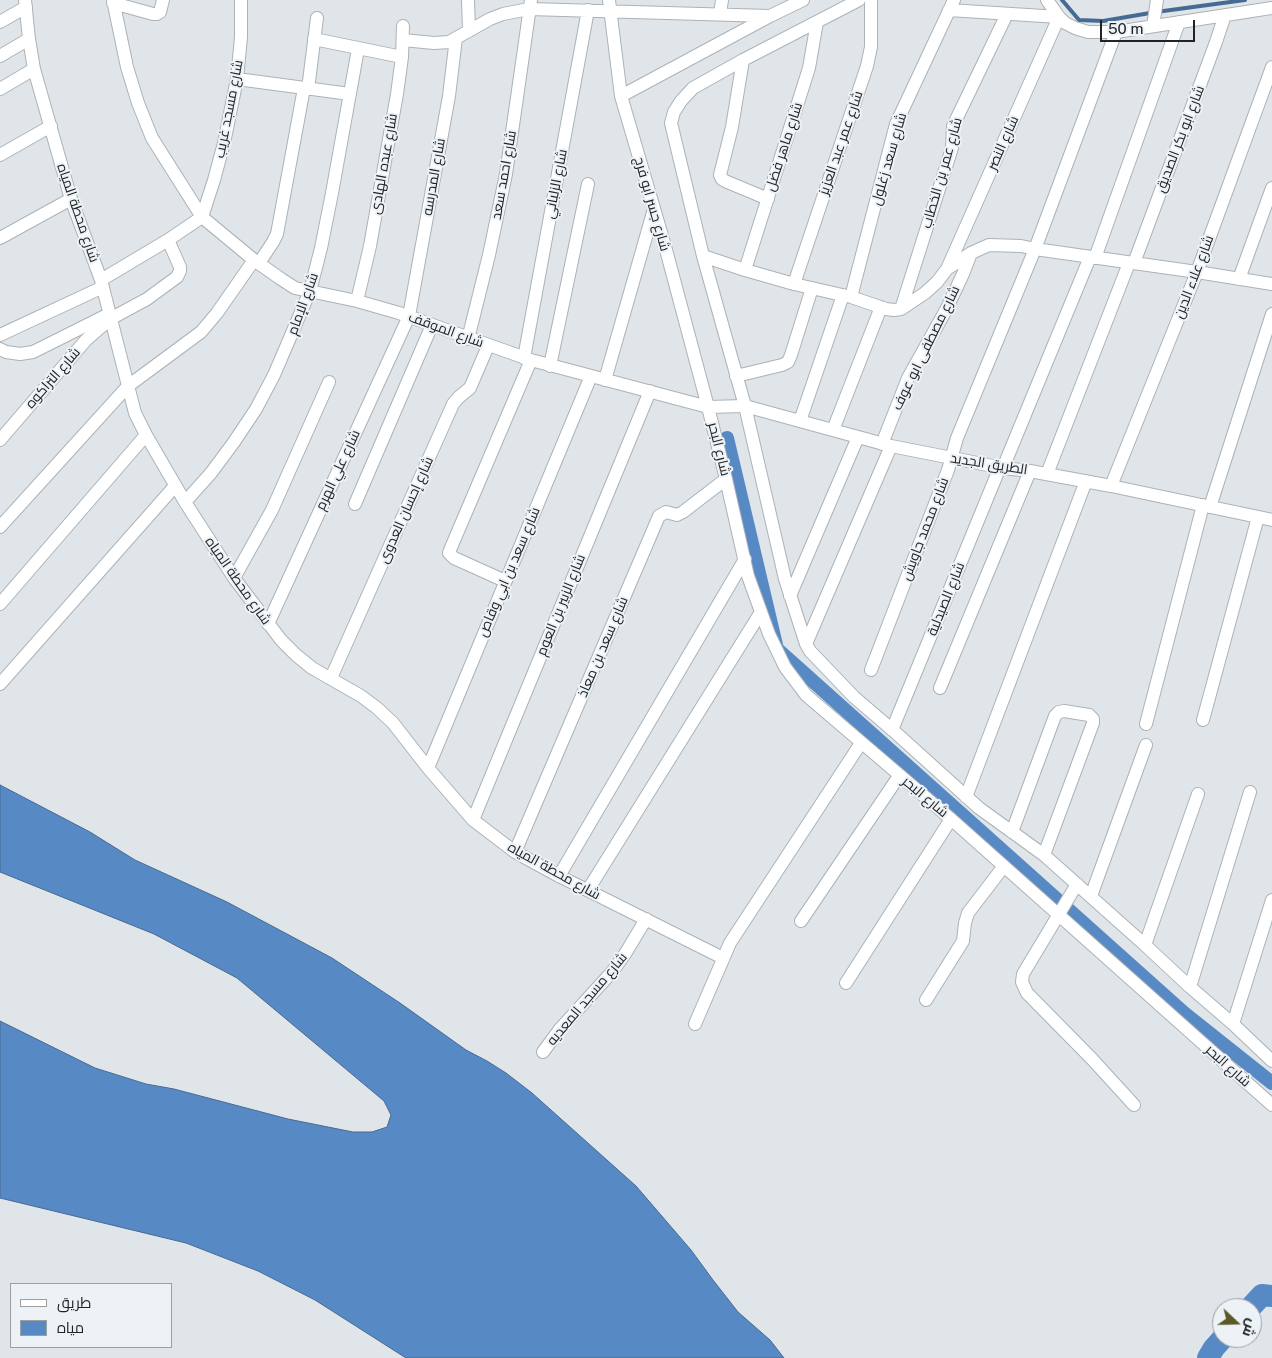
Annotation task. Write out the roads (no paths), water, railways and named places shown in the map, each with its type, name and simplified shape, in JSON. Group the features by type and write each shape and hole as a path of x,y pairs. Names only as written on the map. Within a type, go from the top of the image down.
{"street":[{"path":"113,2 157,14 160,12 163,0"},
{"name":"شارع مسجد غريب","path":"202,216 224,143 237,79 241,37 241,0"},
{"path":"468,0 469,31"},
{"path":"720,14 722,0"},
{"path":"621,96 803,0"},
{"path":"859,0 693,88 674,112 671,123 703,256 745,406 784,579 806,644 810,652 854,697 979,808 1044,855 1272,1061"},
{"name":"شارع عمر عبد العزيز","path":"794,284 867,66 871,47 871,0"},
{"path":"1047,0 1058,17 1065,23 1088,32 1116,32 1225,15 1254,5 1272,8"},
{"name":"شارع الموقف","path":"113,2 127,67 138,103 152,138 202,216 257,261 295,288 357,301 409,316 468,339 550,366 708,406"},
{"path":"0,22 25,3"},
{"name":"شارع محطة المياه","path":"25,3 34,70 71,199 102,283 135,413 175,486 234,578 268,624 296,655 312,668 361,696 393,723 428,768 473,820 515,852 559,876 724,958"},
{"path":"1153,26 1156,4"},
{"path":"403,40 442,44 497,16 530,5 588,10 610,6 770,16"},
{"name":"شارع احمد سعد","path":"468,339 489,255 506,174 530,5"},
{"path":"952,5 1007,14 1058,17"},
{"name":"شارع سعد زغلول","path":"800,421 847,296 896,124 952,5"},
{"name":"شارع جسر ابو فرج","path":"610,6 621,96 708,406"},
{"name":"شارع الزلباني","path":"506,582 454,558 449,553 527,359 588,10"},
{"name":"شارع عمر بن الخطاب","path":"900,309 952,148 953,126 1007,14"},
{"name":"شارع ابو بكر الصديق","path":"1047,474 1132,263 1225,15"},
{"name":"شارع النصر","path":"947,269 1058,17"},
{"path":"0,527 128,386 201,332 273,242 306,88 317,18"},
{"name":"شارع ماهر فضل","path":"745,270 809,68 816,22"},
{"name":"شارع الصيدلية","path":"892,730 1092,257 1179,22"},
{"name":"شارع عبده الهادى","path":"357,301 370,246 397,94 402,57 403,26"},
{"name":"شارع محمد جاويش","path":"872,670 948,470 956,438 1035,249 1116,32"},
{"name":"شارع المدرسه","path":"409,316 448,96 456,38"},
{"path":"0,56 29,39"},
{"path":"314,40 402,57"},
{"name":"شارع الإمام","path":"185,502 211,473 256,409 274,375 310,291 321,248 358,48"},
{"path":"743,60 732,127 720,175 725,181 768,199"},
{"name":"شارع علاء الدين","path":"1111,486 1197,272 1272,67"},
{"path":"0,89 34,70"},
{"path":"237,79 350,94"},
{"path":"0,155 51,126"},
{"path":"550,366 588,184"},
{"path":"1239,279 1272,188"},
{"path":"0,238 71,199"},
{"path":"605,380 654,209"},
{"path":"0,335 102,283 202,216"},
{"path":"2,354 33,352 146,299 176,277 180,271 168,240"},
{"path":"703,256 794,284 847,296 894,310 900,309 925,293 947,269 971,253 989,245 1021,246 1272,284"},
{"name":"شارع مصطفى ابو عوف","path":"806,644 886,445 908,378 946,310 971,253"},
{"path":"736,376 788,362 812,288"},
{"path":"833,430 881,307"},
{"path":"1146,724 1207,506 1272,314"},
{"name":"شارع التراكوه","path":"0,440 86,340 110,316"},
{"name":"شارع علي الهرم","path":"268,624 409,316"},
{"path":"354,504 432,325"},
{"name":"شارع إحسان العدوى","path":"331,678 453,404 470,388 488,346"},
{"name":"شارع سعد بن ابي وقاص","path":"428,768 591,376"},
{"path":"234,578 272,510 329,382"},
{"name":"شارع الزبير بن العوم","path":"473,820 650,391"},
{"name":"الطريق الجديد","path":"708,406 745,406 886,445 1086,481 1272,520"},
{"name":"شارع البحر","path":"708,406 748,576 769,634 785,668 806,695 1004,866 1272,1105"},
{"path":"0,604 146,435"},
{"path":"790,596 858,437"},
{"path":"940,688 1030,471"},
{"name":"شارع سعد بن معاذ","path":"515,852 659,516 666,512 677,515 683,512 726,478"},
{"path":"966,797 1086,481"},
{"path":"0,684 175,486"},
{"path":"1203,720 1258,517"},
{"path":"559,876 745,559"},
{"path":"588,890 761,612"},
{"path":"1012,832 1055,716 1059,712 1064,711 1089,715 1094,723 1044,855"},
{"path":"695,1024 730,942 861,743"},
{"path":"1090,896 1146,745"},
{"path":"801,921 899,776"},
{"path":"1190,987 1250,792"},
{"path":"1145,946 1198,794"},
{"path":"846,983 951,820"},
{"path":"926,1000 963,941 968,913 1004,866"},
{"path":"1077,884 1023,974 1023,987 1134,1105"},
{"path":"1233,1024 1272,900"},
{"name":"شارع مسجد المعديه","path":"543,1052 560,1029 612,972 646,919"}],"water":[{"path":"0,785 90,832 135,860 227,902 332,958 466,1050 506,1073 532,1093 636,1186 691,1250 738,1312 770,1340 784,1358 406,1358 315,1300 258,1271 186,1243 0,1198 0,1021 95,1068 146,1084 174,1089 288,1119 353,1132 372,1132 387,1127 391,1115 384,1101 237,978 154,934 0,872"}],"waterway":[{"path":"1062,0 1079,20 1103,21 1245,0"},
{"path":"727,438 777,649 1184,1013 1272,1083"},
{"path":"1259,1298 1262,1295 1272,1296"},
{"path":"1208,1358 1214,1348"}]}
